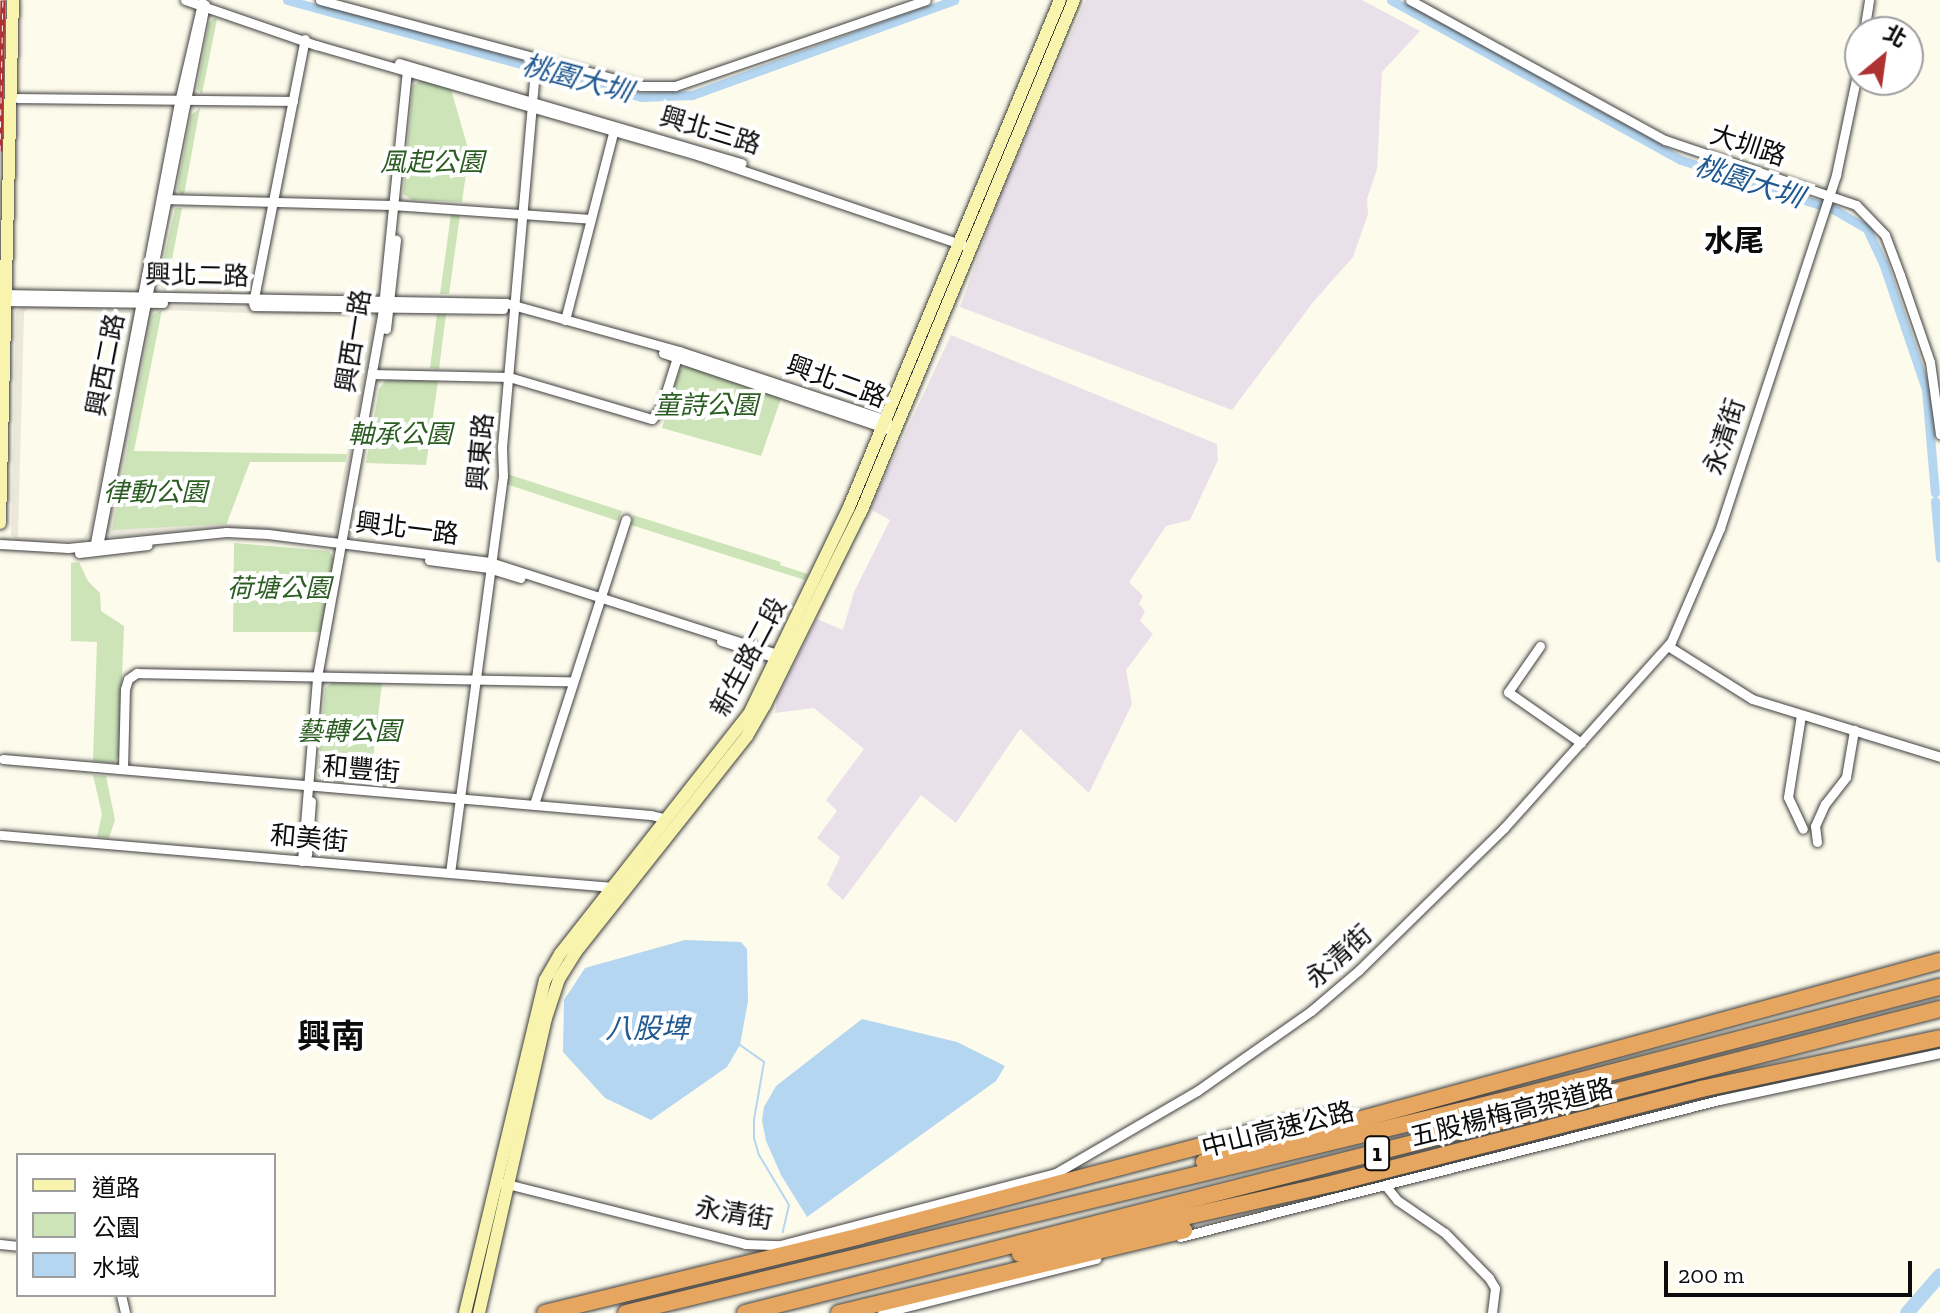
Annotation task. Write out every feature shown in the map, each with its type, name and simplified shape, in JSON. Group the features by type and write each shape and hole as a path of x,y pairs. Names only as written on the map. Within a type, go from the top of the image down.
{"highway":[{"name":"五股楊梅高架道路","path":"859,1255 1940,961"},
{"name":"中山高速公路","path":"626,1313 1506,1100 1940,987"},
{"name":"中山高速公路","path":"745,1313 1940,1009"},
{"name":"五股楊梅高架道路","path":"815,1296 1104,1237 1335,1183 1701,1089 1940,1038"},
{"path":"545,1313 845,1240 1294,1121 1402,1108"},
{"path":"839,1313 1194,1227 1335,1183"}],"main road":[{"path":"0,523 2,298 13,0"},
{"name":"新生路二段","path":"480,1310 545,980 560,954 749,714 861,512 888,426 1060,0"},
{"name":"新生路二段","path":"963,243 1074,0"},
{"name":"新生路二段","path":"465,1313 504,1184 546,1018 559,979 575,953 747,736 781,657"}],"street":[{"path":"185,0 204,3 305,39 408,70 396,205"},
{"path":"320,0 652,86 675,86 926,0"},
{"name":"大圳路","path":"1410,0 1665,140 1856,205 1885,235 1930,362 1940,434"},
{"path":"96,546 204,3"},
{"path":"253,302 305,39"},
{"name":"興北三路","path":"408,70 614,129 707,151 963,243"},
{"name":"興東路","path":"450,873 503,476 534,82"},
{"name":"永清街","path":"504,1184 766,1246 1056,1173 1232,1069 1311,1011 1439,893 1668,646 1683,618 1720,528 1830,196 1852,96"},
{"path":"18,98 293,101"},
{"path":"565,320 614,129"},
{"path":"163,199 396,205 591,219"},
{"name":"興西一路","path":"343,546 387,304 396,205"},
{"name":"興北二路","path":"2,298 517,308 678,354 888,426"},
{"path":"374,374 509,377 652,419 661,408 678,354"},
{"path":"534,804 626,520"},
{"name":"興北一路","path":"2,546 68,548 226,532 489,565 600,600"},
{"path":"302,861 320,677 343,546"},
{"path":"600,600 781,657"},
{"path":"1540,646 1508,692 1581,743"},
{"path":"1668,646 1740,693 1940,757"},
{"path":"123,769 125,689 131,675 573,681"},
{"path":"1801,715 1788,797 1803,829"},
{"path":"1817,842 1815,826 1825,804 1846,777 1854,730"},
{"name":"和豐街","path":"3,759 459,801 534,804 667,819"},
{"name":"和美街","path":"1,835 613,887"},
{"path":"882,1313 1719,1100 1940,1053"},
{"path":"1385,1185 1397,1200 1445,1233 1489,1278 1495,1288 1492,1313"}],"shaded area":[{"path":"1086,0 1362,0 1420,31 1382,72 1377,169 1367,199 1368,214 1353,257 1314,301 1232,410 960,307 1001,193"},
{"path":"25,304 128,307 135,314 90,537 83,541 19,542 11,535 16,312","holes":["28,308 132,313 88,532 83,538 18,537 24,313"]},
{"path":"161,306 369,311 377,315 336,537 231,528 112,537 106,532 149,311","holes":["162,310 372,317 333,532 227,524 112,530 152,315"]},
{"path":"951,335 1217,444 1218,460 1190,520 1166,526 1129,582 1143,596 1139,604 1145,611 1140,621 1153,634 1126,670 1132,704 1089,793 1020,729 956,823 921,795 843,900 827,885 840,857 817,838 837,811 826,800 864,749 814,708 775,713 777,698 817,619 843,630 854,592 890,520 870,509"}],"green space":[{"path":"213,18 217,19 202,94 197,89 209,23"},
{"name":"風起公園","path":"422,80 451,89 469,152 462,202 412,200 403,194 413,85"},
{"path":"200,108 184,195 177,189 191,115"},
{"path":"175,208 182,208 166,290 158,285"},
{"path":"451,214 460,215 449,294 440,294"},
{"name":"律動公園","path":"162,310 134,451 349,454 347,462 250,462 225,528 112,537 106,532 152,315"},
{"path":"437,314 446,314 439,369 430,368"},
{"name":"童詩公園","path":"686,365 782,396 761,456 662,428 679,371"},
{"name":"軸承公園","path":"386,380 438,381 426,465 366,463 379,389"},
{"path":"507,474 622,511 618,521 506,484"},
{"path":"633,515 781,562 780,565 808,574 805,580 631,525"},
{"name":"荷塘公園","path":"234,543 329,551 334,559 321,632 233,632"},
{"path":"79,562 88,581 100,593 101,611 124,626 119,755 114,763 93,761 97,642 71,641 71,563"},
{"name":"藝轉公園","path":"332,683 382,683 370,784 325,781 318,776 325,688"},
{"path":"93,775 106,776 115,820 109,838 97,837 102,814"}],"water":[{"name":"八股埤","path":"685,940 741,942 747,949 748,1001 740,1045 727,1067 651,1120 605,1098 563,1052 564,1000 585,968"},
{"path":"862,1019 957,1042 1005,1066 996,1081 807,1217 781,1175 766,1141 762,1120 764,1107 776,1086"}],"waterway":[{"name":"桃園大圳","path":"287,0 641,97 692,95 954,0"},
{"name":"桃園大圳","path":"1391,0 1681,160 1833,209 1867,229 1883,263 1926,389 1935,493"},
{"name":"桃園大圳","path":"1935,501 1940,558"},
{"path":"740,1045 764,1062 754,1138 759,1155 789,1205 783,1232"},
{"path":"1907,1313 1940,1275"}],"railway":[{"path":"0,151 3,0"}],"district":[{"name":"水尾","path":"1734,241"},
{"name":"興南","path":"331,1037"}]}
